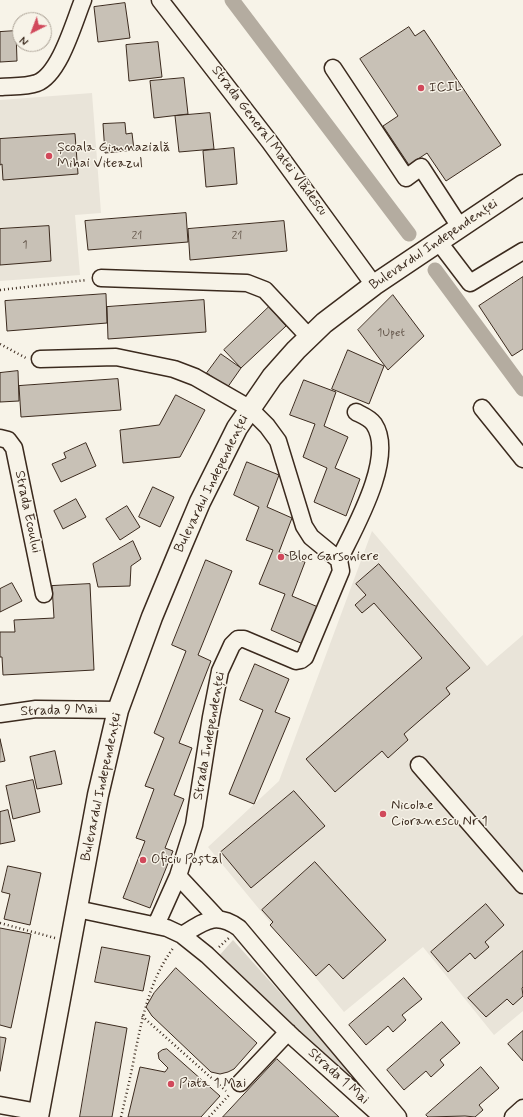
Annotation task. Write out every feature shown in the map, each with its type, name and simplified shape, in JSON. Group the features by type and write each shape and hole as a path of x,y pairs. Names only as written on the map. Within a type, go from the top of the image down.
{"main road":[{"name":"Bulevardul Independenței","path":"38,1115 107,753 118,710 152,617 200,502 233,434 249,408 272,377 310,337 374,284 523,185"}],"street":[{"path":"0,87 26,85 37,82 46,77 60,55 83,0"},
{"name":"Strada General Matei Vlădescu","path":"160,0 269,141 374,284"},
{"path":"334,68 406,178 421,167 460,227"},
{"path":"438,241 470,284 523,251"},
{"path":"101,278 246,283 265,290 310,337"},
{"name":"Bulevardul Independenței","path":"40,359 116,357 174,369 195,377 249,408"},
{"path":"249,408 267,426 278,441 304,526 311,537 339,560 374,486 378,470 378,435 374,425 369,419 356,412"},
{"path":"482,408 523,459"},
{"name":"Strada Ecoului","path":"0,438 8,440 14,448 44,594"},
{"name":"Strada Independenței","path":"156,926 178,876 194,825 215,692 226,656 232,645 238,639 244,638 296,661 305,657 341,571 339,560"},
{"name":"Strada 9 Mai","path":"0,714 36,709 118,710"},
{"path":"419,765 523,885"},
{"path":"178,876 229,923 375,1110 398,1117"},
{"path":"77,910 156,926 182,935 210,919 229,923"},
{"name":"Strada 1 Mai","path":"182,935 209,957 291,1035 375,1110"},
{"path":"235,1088 291,1035"},
{"path":"0,1105 38,1115"},
{"path":"513,1117 523,1108"}],"path":[{"path":"0,290 101,278"},
{"path":"0,344 25,358 40,359"},
{"path":"0,923 56,938"},
{"path":"209,957 229,923"},
{"path":"121,1117 142,1016 150,989 163,961 182,935"},
{"path":"142,1016 235,1088 209,1117"}],"shaded area":[{"name":"Școala Gimnazială Mihai Viteazul","path":"92,93 101,213 75,215 80,275 0,281 0,100"},
{"name":"Nicolae Cioranescu Nr 1","path":"372,531 487,666 523,635 523,1011 494,1035 423,947 344,1012 208,847 279,781"},
{"path":"233,940 371,1094 367,1097 218,957"}],"building":[{"path":"125,3 130,38 98,42 94,7"},
{"name":"ICIL","path":"409,27 415,36 424,30 501,145 446,181 427,153 409,165 383,126 398,116 360,59"},
{"path":"12,31 12,52 17,52 17,61 0,62 0,32"},
{"path":"158,42 162,77 129,81 126,45"},
{"path":"184,78 188,114 154,118 150,81"},
{"path":"210,113 214,149 179,152 175,116"},
{"path":"125,123 126,134 132,133 134,150 105,153 103,124"},
{"path":"75,134 78,174 3,180 2,164 0,165 0,139"},
{"path":"234,148 237,184 206,187 203,151"},
{"path":"186,213 188,242 88,250 85,221"},
{"path":"284,221 287,251 190,260 188,229"},
{"path":"49,226 51,261 0,265 0,229"},
{"path":"523,277 523,349 512,356 479,306"},
{"path":"106,294 107,323 7,331 5,301"},
{"path":"393,295 424,336 388,370 358,330"},
{"path":"204,300 206,332 108,339 107,307"},
{"path":"269,307 286,326 241,368 224,350"},
{"path":"348,350 384,366 369,404 332,389"},
{"path":"221,354 241,368 227,388 207,373"},
{"path":"18,371 19,401 0,402 0,373"},
{"path":"118,379 121,410 21,417 19,386"},
{"name":"Bloc Garsoniere","path":"304,380 336,392 324,426 348,437 335,468 360,479 346,516 314,502 327,468 303,457 315,424 290,415"},
{"path":"176,395 205,410 180,457 123,463 120,430 159,425"},
{"path":"86,443 96,466 61,482 52,464 66,458 64,453"},
{"name":"Bloc Garsoniere","path":"247,462 279,475 267,507 292,518 279,552 305,562 292,596 318,607 303,644 271,630 285,594 259,584 273,550 246,540 259,507 234,495"},
{"path":"153,487 174,497 160,527 139,517"},
{"path":"76,499 86,517 63,529 54,511"},
{"path":"127,506 140,527 120,540 106,519"},
{"path":"133,541 141,559 131,566 130,586 98,587 93,564"},
{"path":"206,560 232,571 198,655 211,661 179,743 192,748 174,795 184,799 165,848 173,851 150,908 123,898 145,841 136,838 154,789 145,786 164,738 154,733 186,651 172,645"},
{"path":"379,564 470,668 446,688 450,694 404,734 408,740 388,758 382,751 335,792 306,759 422,658 374,603 362,613 355,605 366,595 356,584"},
{"path":"12,583 22,601 0,612 0,589"},
{"path":"90,584 94,670 3,675 2,657 0,657 0,632 15,632 14,620 54,618 52,586"},
{"path":"255,664 289,679 275,712 290,718 254,804 229,794 263,710 240,700"},
{"path":"0,739 5,761 0,762"},
{"path":"55,751 62,784 37,789 30,757"},
{"path":"33,780 40,812 13,819 6,786"},
{"path":"294,791 325,826 251,888 221,852"},
{"path":"8,810 15,841 0,844 0,812"},
{"path":"315,862 386,940 343,979 329,964 316,976 270,925 273,922 262,910"},
{"path":"8,866 41,873 30,925 4,919 10,894 2,892"},
{"path":"486,904 504,925 485,942 489,947 475,959 470,953 448,972 431,952"},
{"path":"0,928 31,934 11,1028 0,1025"},
{"path":"102,947 150,956 143,991 95,982"},
{"path":"523,951 523,996 513,1005 507,999 486,1017 468,998"},
{"path":"176,968 257,1043 234,1069 220,1074 211,1072 152,1016 146,1007 154,993"},
{"path":"404,978 422,999 402,1015 406,1020 393,1032 388,1026 366,1045 349,1025"},
{"path":"96,1022 127,1028 112,1117 80,1117"},
{"path":"442,1022 460,1043 440,1060 444,1065 431,1077 426,1071 404,1090 387,1070"},
{"path":"523,1031 523,1061 508,1044"},
{"path":"0,1037 6,1038 0,1071"},
{"name":"Piata 1 Mai","path":"167,1049 220,1096 201,1117 128,1117 140,1067 165,1072 168,1068 159,1059 158,1053"},
{"path":"277,1059 339,1117 223,1117"},
{"path":"481,1067 499,1088 479,1105 483,1110 475,1117 428,1117 426,1115"}],"waterway":[{"path":"232,0 409,234"},
{"path":"435,270 523,389"}],"place":[{"name":"ICIL","path":"421,88"},
{"name":"Școala Gimnazială Mihai Viteazul","path":"49,156"},
{"name":"Bloc Garsoniere","path":"281,557"},
{"name":"Nicolae Cioranescu Nr 1","path":"383,814"},
{"name":"Oficiu Poștal","path":"143,860"},
{"name":"Piata 1 Mai","path":"171,1084"}]}
